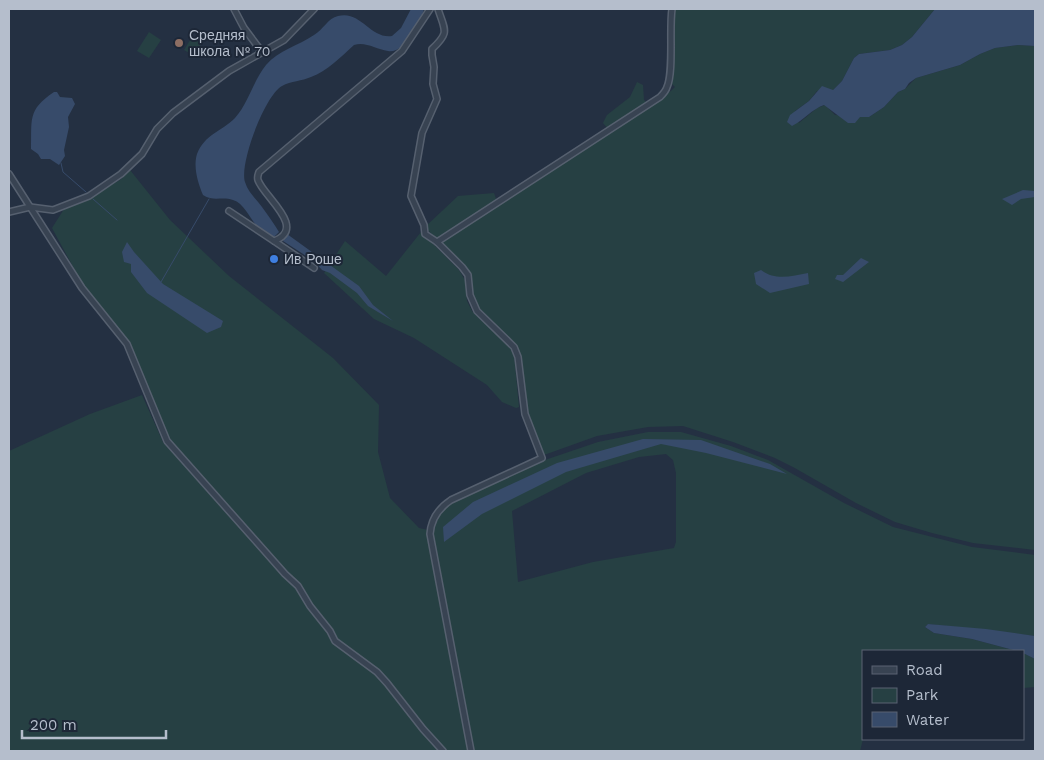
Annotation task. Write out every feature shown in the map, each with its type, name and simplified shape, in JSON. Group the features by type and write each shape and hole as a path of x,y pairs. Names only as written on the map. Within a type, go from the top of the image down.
{"street":[{"path":"234,9 244,28 262,52"},
{"path":"9,212 30,207 53,210 89,196 121,174 142,154 157,129 173,113 229,71 284,40 314,9"},
{"path":"274,241 280,239 285,232 286,224 281,211 259,182 259,172 402,51 430,9"},
{"path":"438,9 445,34 444,39 432,49 433,84 437,99 422,133 411,196 424,225 425,234 437,242 468,275 470,295 477,311 514,347 518,357 525,414 542,458 445,504 436,516 431,529 430,534 471,751"},
{"path":"437,242 660,97 668,86 670,78 670,25 672,9"},
{"path":"9,174 82,288 127,344 167,442 285,574 298,586 335,641 377,672 443,751"},
{"path":"229,212 314,268"}],"green space":[{"path":"672,9 935,9 912,37 902,45 890,50 859,54 854,58 842,81 833,90 817,91 809,101 795,111 799,123 817,108 825,105 835,115 869,117 884,107 898,92 905,89 916,78 960,65 995,48 1018,45 1035,46 1035,550 973,543 895,522 856,503 775,458 683,426 648,427 597,436 544,455 527,415 519,352 476,310 463,266 425,227 458,196 494,193 497,202 608,129 603,123 607,115 630,97 637,82 643,85 644,100 648,104 671,91 675,87 671,80"},
{"path":"149,32 161,40 149,58 137,51"},
{"path":"192,37 202,43 193,55 184,50"},
{"path":"130,170 170,220 229,276 333,358 379,405 378,452 390,498 419,528 428,530 468,751 445,751 389,683 339,642 323,616 312,605 301,585 286,571 170,441 128,341 84,287 52,228 66,206 88,198 120,180"},
{"path":"421,232 459,270 465,280 467,301 472,311 507,343 514,354 519,407 516,408 502,402 487,385 414,338 374,319 324,273 345,241 386,276"},
{"path":"142,395 163,442 283,576 296,587 328,632 376,673 442,751 9,751 9,451 90,414"},
{"path":"648,432 681,432 731,446 768,460 844,503 893,527 972,547 1035,555 1035,636 928,624 925,627 934,633 972,639 1013,650 862,650 863,740 860,751 473,751 433,533 441,514 452,502 542,461 598,442","holes":["666,454 673,460 676,473 676,542 674,548 593,562 518,582 512,511 586,473 639,457"]},
{"path":"1024,654 1035,659 1035,687 1024,688"}],"water":[{"path":"411,9 424,9 411,36 400,48 388,51 366,45 354,45 323,71 282,86 268,102 255,131 244,173 248,189 279,232 274,237 259,228 237,202 203,195 196,170 196,159 200,147 230,123 240,112 262,71 271,60 314,35 331,19 338,16 346,15 353,17 384,36 392,36 401,28"},
{"path":"935,9 1035,9 1035,46 1018,45 995,48 960,65 916,78 905,89 898,92 884,107 869,117 860,117 855,123 848,123 824,105 792,126 787,122 790,115 809,101 822,86 833,90 842,81 854,58 859,54 890,50 902,45 912,37"},
{"path":"57,92 60,97 72,98 75,104 68,117 69,127 64,150 65,156 59,165 50,159 41,159 31,149 32,123 35,110 45,98"},
{"path":"1023,190 1035,191 1035,197 1021,199 1012,205 1002,199"},
{"path":"287,234 359,286 373,305 393,321 368,306 357,293 283,241"},
{"path":"127,242 163,284 223,321 221,327 207,333 147,293 131,272 131,264 124,262 122,252"},
{"path":"861,258 869,262 843,282 835,279 837,275 843,275"},
{"path":"761,270 778,277 808,273 809,284 770,293 756,284 754,273"},
{"path":"643,439 701,440 770,464 787,474 706,453 661,444 566,472 482,514 444,542 443,527 473,502 557,463"},
{"path":"928,624 1035,636 1035,659 1024,654 1024,650 1013,650 972,639 934,633 925,627"}],"waterway":[{"path":"61,163 63,172 86,192"},
{"path":"93,199 117,220"},
{"path":"161,282 209,199"}],"place":[{"name":"Средняя школа № 70","path":"179,43"},
{"name":"Ив Роше","path":"274,259"}]}
